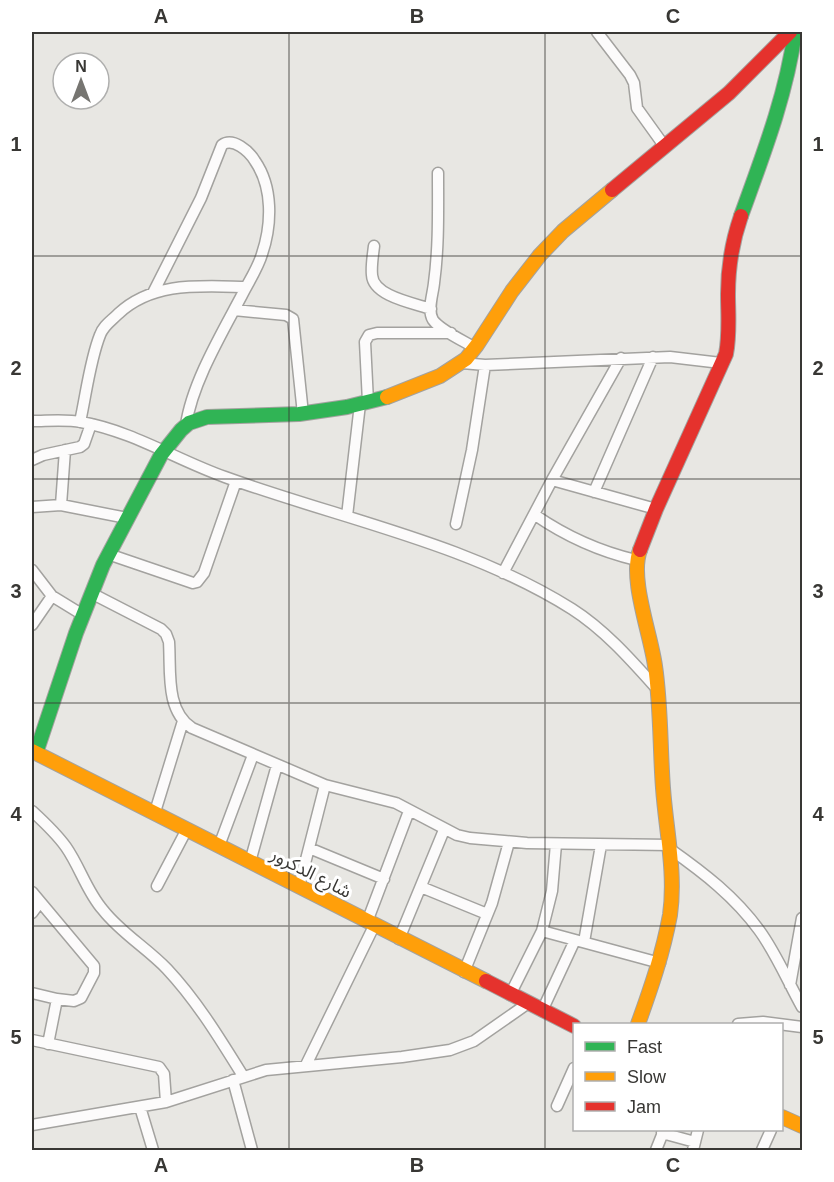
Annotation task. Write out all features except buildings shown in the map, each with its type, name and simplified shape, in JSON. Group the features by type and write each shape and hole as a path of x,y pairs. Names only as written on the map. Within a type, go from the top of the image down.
{"street":[{"path":"597,32 630,75 634,83 638,108 665,147"},
{"path":"34,752 91,593 108,554 164,451 178,432 199,418 303,414 364,403 403,392 433,380 462,363 475,348 523,275 547,247 574,221 731,93 790,32"},
{"path":"638,1023 660,963 670,914 670,847 663,789 655,663 640,594 636,560 726,354 729,338 728,291 732,243 778,111 790,66 795,32"},
{"path":"153,293 201,198 223,143 228,142 250,153 263,175 267,188 269,205 265,244 258,265 234,310 193,398 186,425"},
{"path":"438,173 438,250 430,309 433,320 475,348"},
{"path":"374,246 372,275 376,287 385,294 430,309"},
{"path":"32,460 43,455 82,446 99,337 102,330 124,309 153,293 194,286 246,287"},
{"path":"234,310 286,315 293,319 303,414"},
{"path":"347,516 364,403 365,342 369,335 377,333 451,333"},
{"path":"462,363 485,365 653,357 721,363"},
{"path":"594,492 653,357"},
{"path":"503,573 621,358"},
{"path":"456,524 472,450 485,365"},
{"path":"32,422 85,423 123,434 236,481 436,546 503,573 572,609 591,622 658,690"},
{"path":"61,505 65,450"},
{"path":"552,480 656,510"},
{"path":"108,554 193,583 197,582 204,573 236,481"},
{"path":"32,507 61,505 127,518"},
{"path":"534,515 575,540 606,553 636,560"},
{"path":"32,570 52,596 83,615"},
{"path":"91,593 161,629 166,634 169,642 174,707 183,722 253,755 325,785 396,803 444,830 470,838 509,842 670,847 734,900 760,932 801,1003"},
{"path":"32,625 52,596"},
{"path":"155,812 183,722"},
{"name":"شارع الدكرور","path":"34,752 573,1026"},
{"path":"219,846 253,755"},
{"path":"250,862 276,765"},
{"path":"299,887 325,785"},
{"path":"32,811 67,848 102,909 165,967 206,1017 238,1078 252,1150"},
{"path":"306,1065 370,924 409,811"},
{"path":"157,886 187,829"},
{"path":"399,939 444,830"},
{"path":"464,972 499,882 509,842"},
{"path":"510,995 542,931 552,891 556,844"},
{"path":"542,1011 580,941 601,845"},
{"path":"309,848 384,879"},
{"path":"421,887 487,915"},
{"path":"32,892 94,966 94,973 81,998 74,1001 32,993"},
{"path":"32,913 40,902"},
{"path":"790,985 802,918"},
{"path":"542,931 660,963"},
{"path":"48,1044 57,999"},
{"path":"32,1125 166,1102 266,1070 450,1050 474,1041 527,1004"},
{"path":"750,1023 771,1023"},
{"path":"783,1025 802,1027"},
{"path":"32,1040 159,1066 164,1074 166,1102"},
{"path":"557,1106 573,1070"},
{"path":"140,1107 153,1150"},
{"path":"783,1117 802,1126"},
{"path":"656,1150 663,1131 694,1146 698,1131"},
{"path":"762,1150 771,1131"}],"traffic: fast":[{"path":"741,216 780,102 795,32"},
{"path":"36,753 76,633 103,565 161,455 181,430 189,423 207,417 299,414 347,407 387,397"}],"traffic: slow":[{"path":"387,397 440,376 466,359 512,291 540,255 563,231 612,190"},
{"path":"638,1023 664,943 672,899 657,681 637,576 640,550"},
{"path":"32,751 486,981"},
{"path":"783,1117 802,1126"}],"traffic: jam":[{"path":"612,190 729,93 790,32"},
{"path":"640,550 656,509 726,354 730,264 741,216"},
{"path":"486,981 573,1025"}]}
